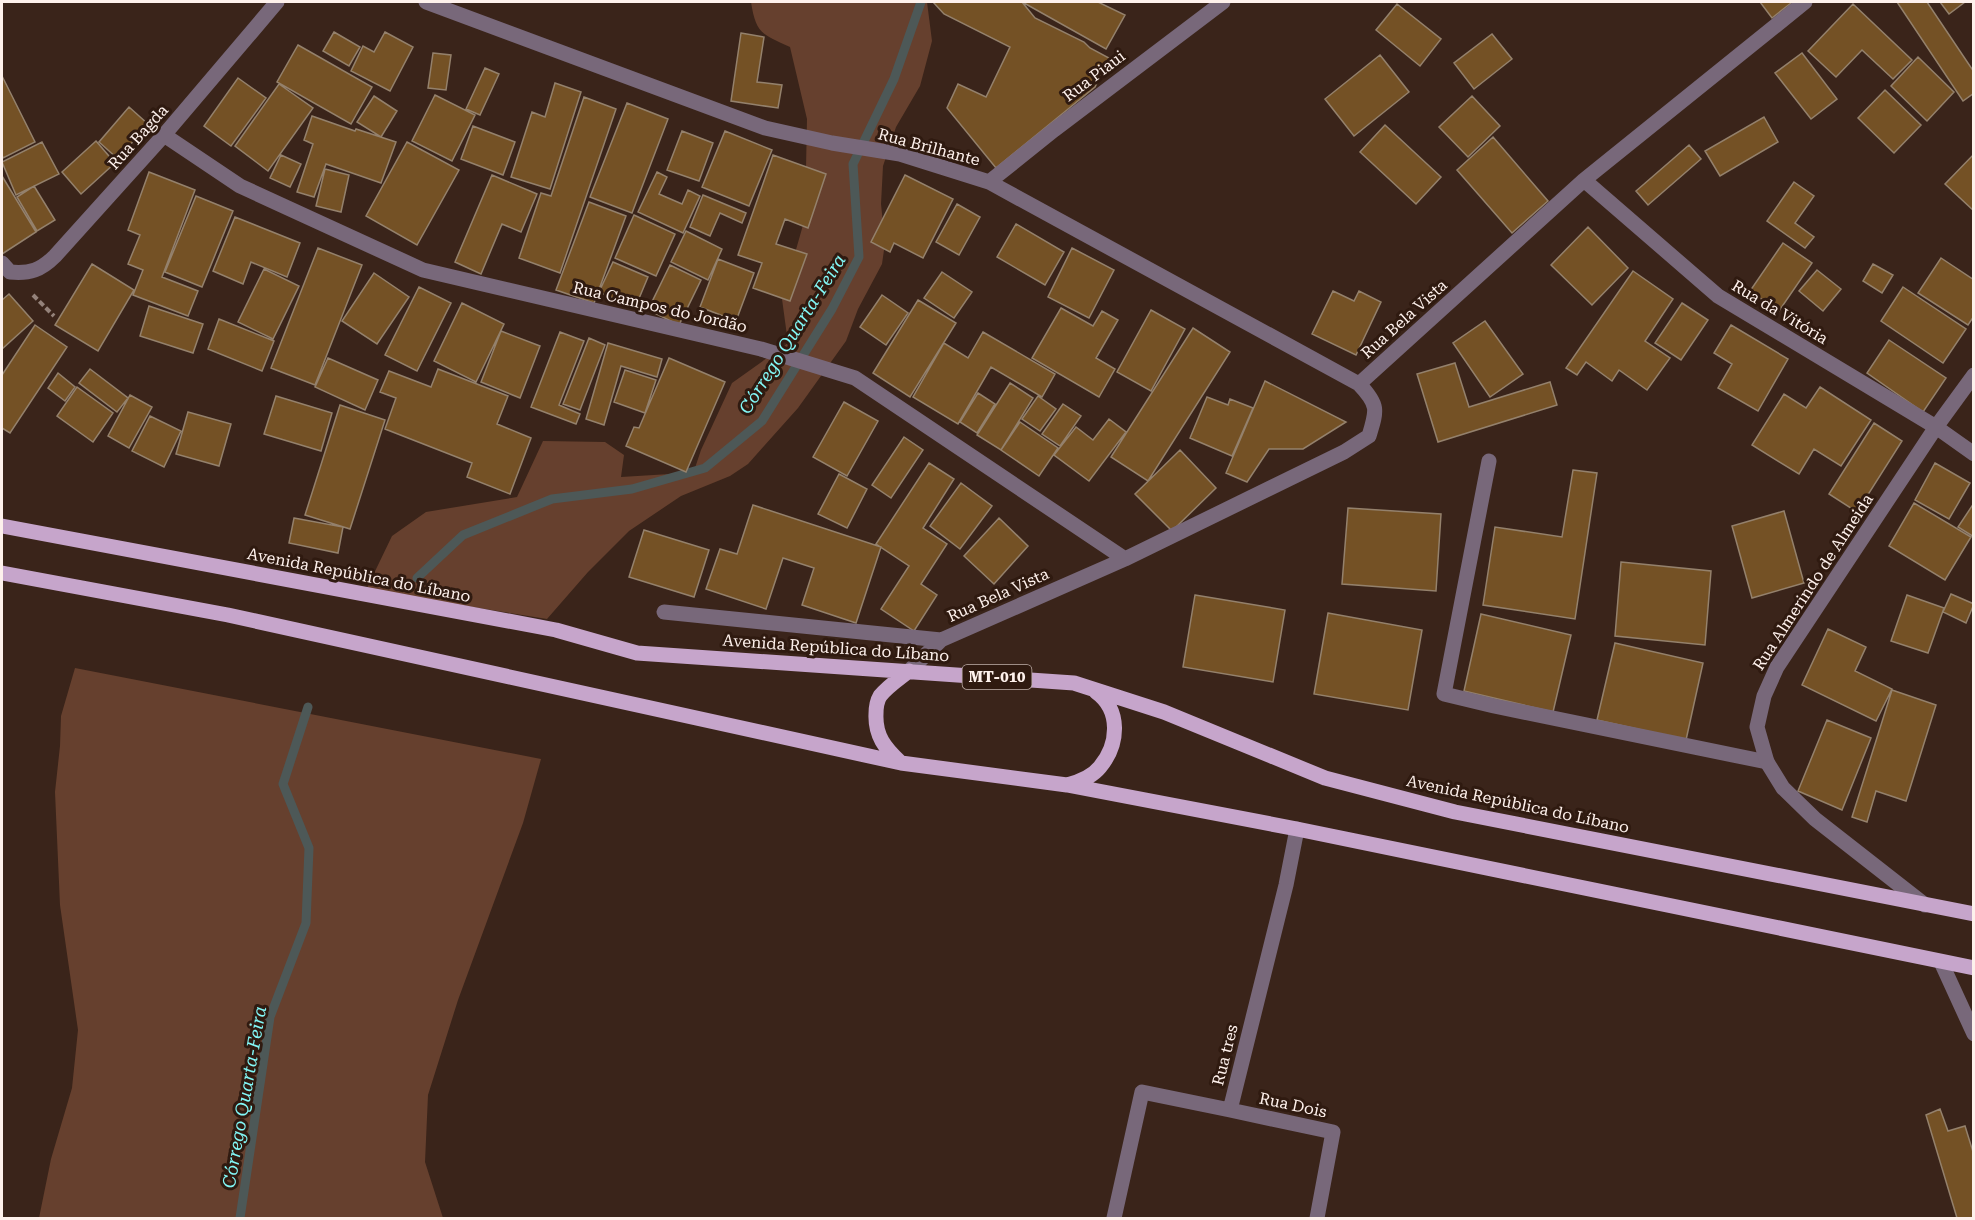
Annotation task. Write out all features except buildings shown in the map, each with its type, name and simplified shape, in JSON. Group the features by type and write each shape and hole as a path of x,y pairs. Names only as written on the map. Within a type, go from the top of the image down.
{"main road":[{"name":"Avenida República do Líbano","path":"2,526 556,630 636,653 1074,683 1164,712 1325,778 1455,812 1974,914"},
{"path":"2,573 228,615 901,763 1067,785 1297,829 1974,968"},
{"path":"901,763 880,740 876,708 879,698 909,671"},
{"path":"1067,785 1082,780 1100,768 1113,740 1114,722 1112,709 1107,701 1097,692 1074,683"}],"street":[{"name":"Rua Bagda","path":"6,267 33,272 45,265 164,135 277,2"},
{"name":"Rua Brilhante","path":"426,2 765,128 832,143 900,154 989,182 1359,384"},
{"name":"Rua Piaui","path":"989,182 1223,2"},
{"name":"Rua Bela Vista","path":"909,671 941,640 1125,559 1334,457 1369,436 1376,413 1371,397 1359,384 1584,180 1805,2"},
{"name":"Rua Campos do Jordão","path":"164,135 240,186 423,270 761,349 855,378 1125,559"},
{"name":"Rua da Vitória","path":"1584,180 1718,296 1935,427 1974,454"},
{"name":"Rua Almerindo de Almeida","path":"1924,904 1815,819 1784,788 1767,762 1757,727 1764,696 1777,667 1935,427 1974,375"},
{"path":"1489,461 1444,694 1767,762"},
{"path":"664,612 941,640"},
{"name":"Rua tres","path":"1114,1218 1142,1092 1230,1110 1286,885 1297,829"},
{"path":"1941,962 1974,1034"},
{"name":"Rua Dois","path":"1230,1110 1333,1132 1317,1218"}],"shaded area":[{"path":"751,2 927,2 932,41 920,86 896,127 883,166 881,204 885,243 882,264 858,309 846,341 798,408 748,464 730,476 681,496 629,531 588,572 547,619 366,590 392,536 426,512 517,497 543,441 605,442 624,455 621,477 670,474 695,468 732,383 788,343 782,299 805,218 807,119 790,47 762,32 755,21"},
{"path":"75,668 541,759 523,823 458,1000 428,1095 425,1162 443,1218 39,1218 51,1159 72,1088 78,1030 60,905 55,792 61,716"}],"waterway":[{"name":"Córrego Quarta-Feira","path":"417,578 463,535 552,499 632,489 705,468 762,421 832,309 859,257 853,164 894,79 921,2"},
{"name":"Córrego Quarta-Feira","path":"240,1218 270,1017 306,923 309,848 283,784 308,707"}]}
